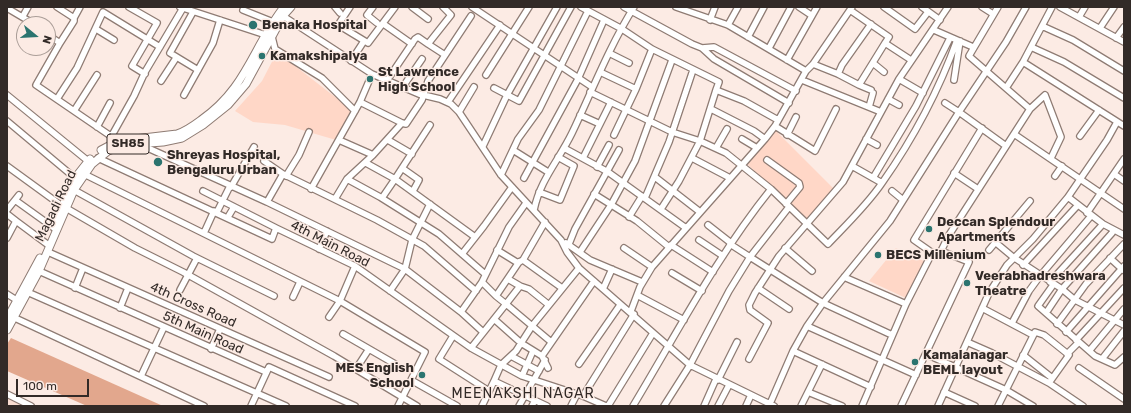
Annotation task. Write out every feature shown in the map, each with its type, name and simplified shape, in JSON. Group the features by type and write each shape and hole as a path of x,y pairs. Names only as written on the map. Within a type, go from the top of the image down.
{"main road":[{"name":"Magadi Road","path":"269,36 273,22 282,12 291,7"},
{"name":"Magadi Road","path":"7,330 18,301 39,271 48,252 75,178 88,161 114,139 163,142 182,138 203,125 228,105 246,84 282,12"},
{"name":"Magadi Road","path":"11,319 26,291 64,207 84,174 98,158 134,141"}],"street":[{"path":"7,8 23,16 28,7"},
{"path":"57,7 74,18"},
{"path":"80,7 74,21 36,85 114,139 181,7 269,36 275,49 322,78 355,111"},
{"path":"130,7 157,23 132,66 146,74"},
{"path":"336,7 340,13"},
{"path":"350,7 340,22 340,26 364,42 370,43 395,7"},
{"path":"373,7 367,15 377,23"},
{"path":"412,7 428,19"},
{"path":"428,44 451,15 443,7"},
{"path":"472,7 578,78 591,90 611,102 672,132 700,141 726,153 771,189 828,244 862,208 882,183 921,120 959,41"},
{"path":"486,75 529,7"},
{"path":"483,146 507,96 557,7"},
{"path":"494,88 519,101 571,7"},
{"path":"581,7 622,29 672,60 719,82 700,141 692,158 661,209"},
{"path":"624,7 633,9 692,44 702,48 714,59 789,103"},
{"path":"676,7 728,25 806,71"},
{"path":"710,20 715,7"},
{"path":"728,25 738,7"},
{"path":"748,37 764,7"},
{"path":"769,48 791,7"},
{"path":"799,7 811,15"},
{"path":"787,60 811,15 817,7"},
{"path":"884,7 915,29 928,12"},
{"path":"922,7 940,20"},
{"path":"749,359 768,324 750,310 750,305 758,288 785,248 838,190 911,60 934,30 948,7"},
{"path":"982,7 993,14"},
{"path":"998,7 969,56 1030,109"},
{"path":"619,150 567,246 567,252 579,268 620,306 632,313 653,334 690,365 717,380 771,405 793,351 807,326 823,303 890,221 986,70 1006,42 1026,7"},
{"path":"1006,88 1023,62 1052,7"},
{"path":"1060,7 1124,42"},
{"path":"1079,17 1086,7"},
{"path":"1100,28 1114,7"},
{"path":"571,406 580,395 632,313 642,282 652,267 775,126 806,71 813,64 851,8 889,37 859,85"},
{"path":"534,210 539,192 548,172 564,148 609,53 633,9"},
{"path":"243,10 273,22"},
{"path":"501,174 518,139 539,110 562,68 588,11"},
{"path":"57,99 77,68 103,12 160,47"},
{"path":"193,12 170,53 198,70"},
{"path":"282,12 351,61 386,82 448,102 459,112 501,174 526,204 534,210 560,240 590,260 642,282"},
{"path":"360,102 406,124 422,100 428,81 471,16"},
{"path":"184,95 213,43 220,20"},
{"path":"524,178 578,78 604,20"},
{"path":"838,74 842,65 871,24"},
{"path":"385,25 412,44"},
{"path":"448,102 500,25"},
{"path":"1042,26 1073,40 1124,71"},
{"path":"1116,38 1124,27"},
{"path":"96,29 114,40"},
{"path":"934,30 973,47"},
{"path":"386,82 418,37 445,55"},
{"path":"873,178 923,93 950,38"},
{"path":"56,40 60,43"},
{"path":"954,80 959,41"},
{"path":"351,61 364,42"},
{"path":"885,43 911,60"},
{"path":"702,48 714,47 796,91"},
{"path":"1031,47 1064,62 1124,98"},
{"path":"614,135 636,89 652,49"},
{"path":"609,53 629,63"},
{"path":"161,81 176,58"},
{"path":"402,88 422,59"},
{"path":"580,252 611,205 622,182 635,161 672,60"},
{"path":"1023,62 1124,126"},
{"path":"873,63 884,72"},
{"path":"813,64 838,74 872,92 869,107"},
{"path":"629,217 644,197 655,177 693,70"},
{"path":"600,72 636,89"},
{"path":"74,111 97,74"},
{"path":"311,190 360,102 372,74"},
{"path":"900,79 923,93"},
{"path":"802,80 881,112"},
{"path":"459,112 474,87"},
{"path":"716,90 744,101 778,120"},
{"path":"862,406 872,387 881,361 906,304 930,258 934,254 941,251 949,235 1030,109 1045,95 1061,136 1051,158"},
{"path":"7,96 88,161"},
{"path":"888,99 899,105"},
{"path":"583,158 611,102"},
{"path":"945,103 1006,146"},
{"path":"97,127 110,104"},
{"path":"711,109 754,131 765,139"},
{"path":"775,126 815,151 836,109"},
{"path":"1080,136 1099,110"},
{"path":"580,115 600,124"},
{"path":"787,134 796,117"},
{"path":"7,121 75,178"},
{"path":"938,406 989,294 1013,258 1033,239 1081,180 1117,122"},
{"path":"335,199 347,179 373,156 402,123"},
{"path":"382,198 430,125"},
{"path":"934,254 914,240 982,128"},
{"path":"716,148 726,129"},
{"path":"267,202 299,155 309,132"},
{"path":"1014,134 1051,158 1101,195 1124,209"},
{"path":"742,139 757,148"},
{"path":"866,139 877,145"},
{"path":"339,140 373,156"},
{"path":"388,140 412,154"},
{"path":"134,141 230,187 267,202 404,269 461,312 483,332"},
{"path":"597,166 609,145"},
{"path":"204,233 254,147"},
{"path":"564,148 608,172 686,228"},
{"path":"513,150 548,172"},
{"path":"539,192 560,200 574,166 558,157"},
{"name":"4th Main Road","path":"98,158 216,211 272,239 276,228 355,266 453,336 501,365 522,376 580,395 607,406"},
{"path":"692,158 730,178"},
{"path":"1012,323 1029,291 1089,214 1124,159"},
{"path":"664,406 690,365 729,291 750,256 800,187 799,183 767,160"},
{"path":"264,161 284,175 311,190 335,199 412,240 448,265 476,291"},
{"path":"366,163 413,191 475,237"},
{"path":"7,166 64,207 356,369 403,396 417,406"},
{"path":"852,166 882,183"},
{"path":"1055,176 1062,166"},
{"path":"402,168 419,180 413,191"},
{"path":"954,173 978,189"},
{"path":"84,174 340,301 425,352 398,406"},
{"path":"1114,174 1124,181"},
{"path":"655,177 700,212"},
{"path":"347,179 382,198 439,234 485,274"},
{"path":"462,254 512,187"},
{"path":"633,406 723,256 751,214 771,189"},
{"path":"74,190 197,258 274,296"},
{"path":"203,191 276,228"},
{"path":"892,191 903,200"},
{"path":"594,194 670,246 713,272"},
{"path":"7,210 17,197 54,228"},
{"path":"1068,197 1103,224 1124,235"},
{"path":"989,250 1030,201"},
{"path":"390,291 404,269 412,240 430,204"},
{"path":"461,312 482,282 509,227 526,204"},
{"path":"1023,265 1078,205"},
{"path":"228,218 234,207"},
{"path":"7,214 48,244"},
{"path":"7,238 16,221"},
{"path":"496,296 521,261 545,222"},
{"path":"1103,224 1052,284 1038,306 1066,332 1102,359 1115,365 1124,358"},
{"path":"708,225 731,244 823,303 892,335"},
{"path":"319,249 327,231"},
{"path":"1046,313 1062,290 1112,233"},
{"path":"699,240 723,256"},
{"path":"995,242 1013,258 1075,300 1124,324"},
{"path":"1057,324 1086,284 1124,244"},
{"path":"624,248 652,267"},
{"path":"785,248 812,271"},
{"path":"497,250 521,261 562,288"},
{"path":"901,406 969,262 941,251"},
{"name":"4th Cross Road","path":"48,252 329,378"},
{"path":"180,290 197,258"},
{"path":"1066,332 1123,268 1110,258"},
{"path":"329,317 340,301 355,266"},
{"path":"75,288 84,268"},
{"path":"482,406 501,365 511,356 532,326 579,268"},
{"path":"603,289 612,269"},
{"name":"5th Main Road","path":"39,271 211,349 266,372 269,367 355,406"},
{"path":"672,272 702,291"},
{"path":"844,277 906,304"},
{"path":"508,279 529,289 549,305"},
{"path":"519,406 539,371 550,341 594,281"},
{"path":"293,297 300,282"},
{"path":"482,282 496,296 550,341"},
{"path":"471,348 520,286"},
{"path":"120,308 128,288"},
{"path":"758,288 789,309"},
{"path":"1051,380 1077,341 1124,288"},
{"path":"26,291 286,406"},
{"path":"7,294 18,301"},
{"path":"637,295 684,320"},
{"path":"579,364 620,306"},
{"path":"982,308 1033,335"},
{"path":"1090,350 1124,309"},
{"path":"11,319 141,376 204,406"},
{"path":"494,320 521,343 534,350 543,358 548,368"},
{"path":"807,326 881,361 916,375"},
{"path":"141,376 164,327"},
{"path":"211,349 220,329"},
{"path":"1102,359 1124,331"},
{"path":"998,406 1033,335 1036,332 1044,335 1067,354"},
{"path":"343,334 395,364"},
{"path":"607,406 653,334"},
{"path":"453,336 439,359 489,391"},
{"path":"704,406 737,342"},
{"path":"967,342 1051,380"},
{"path":"356,369 369,349"},
{"path":"522,376 534,350"},
{"path":"793,351 872,387"},
{"path":"926,354 1006,390 1033,406"},
{"path":"1023,355 1078,405"},
{"path":"511,356 539,371"},
{"path":"801,406 822,364"},
{"path":"1079,368 1124,399"},
{"path":"251,406 266,372"},
{"path":"411,380 457,406"},
{"path":"494,381 524,395 534,403 546,406"},
{"path":"718,406 729,385"},
{"path":"808,392 842,406"},
{"path":"944,392 975,406"},
{"path":"7,394 27,405"},
{"path":"746,406 751,395"}],"shaded area":[{"path":"277,52 352,110 336,140 285,125 253,122 235,111 262,81"},
{"path":"775,130 835,190 807,220 746,163"},
{"path":"896,248 926,262 908,299 869,281"},
{"path":"11,338 163,406 87,406 7,371 7,344"},
{"path":"7,398 20,404 19,406 7,406"}],"place":[{"name":"Benaka Hospital","path":"253,25"},
{"name":"Kamakshipalya","path":"262,56"},
{"name":"St Lawrence High School","path":"370,79"},
{"name":"Shreyas Hospital, Bengaluru Urban","path":"158,162"},
{"name":"Deccan Splendour Apartments","path":"929,229"},
{"name":"BECS Millenium","path":"878,255"},
{"name":"Veerabhadreshwara Theatre","path":"967,283"},
{"name":"Kamalanagar BEML layout","path":"915,362"},
{"name":"MES English School","path":"422,375"}],"district":[{"name":"MEENAKSHI NAGAR","path":"523,394"}]}
